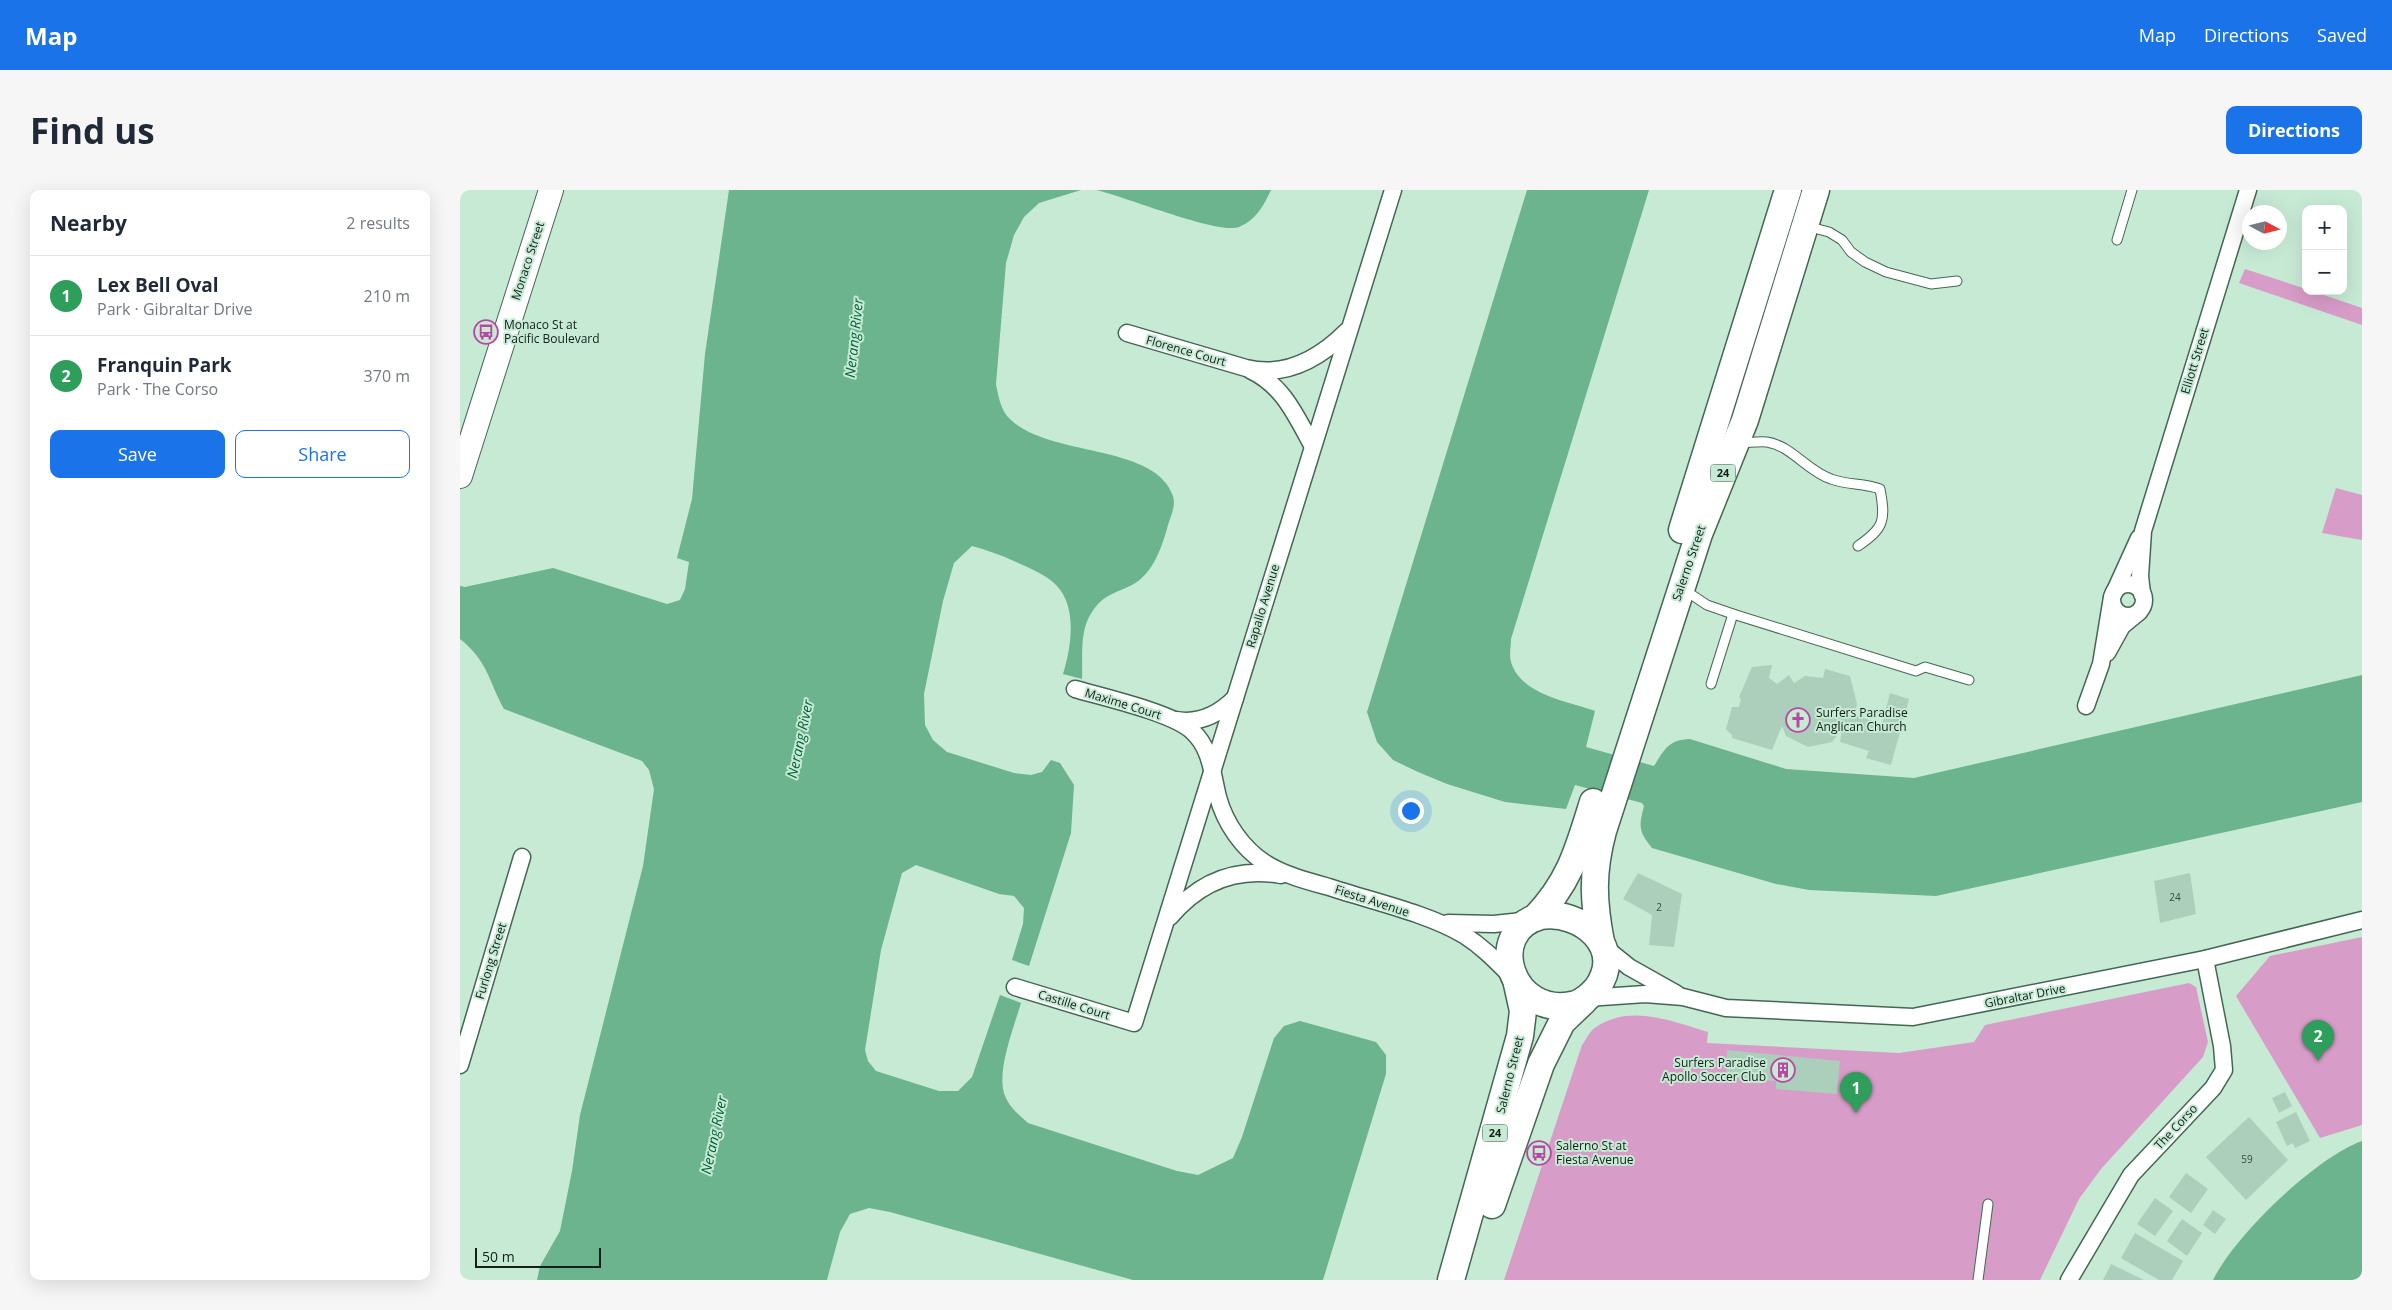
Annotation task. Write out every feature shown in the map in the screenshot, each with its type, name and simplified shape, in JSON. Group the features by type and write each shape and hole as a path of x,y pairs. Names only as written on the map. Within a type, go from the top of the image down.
{"main road":[{"name":"Salerno Street","path":"1534,919 1555,897 1568,874 1605,795 1673,584 1788,190"},
{"name":"Salerno Street","path":"1673,584 1736,443 1816,190"},
{"name":"Salerno Street","path":"1602,943 1594,904 1594,884 1605,795"},
{"path":"1534,919 1557,916 1576,920 1591,930 1602,943"},
{"name":"24","path":"1515,982 1510,966 1512,945 1519,930 1534,919"},
{"name":"24","path":"1585,999 1598,986 1604,974 1605,958 1602,943"},
{"name":"Salerno Street","path":"1451,1280 1520,1036 1523,1011 1515,982"},
{"path":"1515,982 1534,998 1551,1005 1568,1005 1585,999"},
{"name":"Salerno Street","path":"1469,1280 1503,1168 1540,1064 1562,1022 1585,999"}],"street":[{"name":"Monaco Street","path":"460,476 551,190"},
{"name":"Rapallo Avenue","path":"1134,1023 1312,445 1393,190"},
{"name":"Elliott Street","path":"2086,706 2100,664 2113,595 2130,554 2143,531 2248,190"},
{"name":"Florence Court","path":"1127,333 1246,368 1272,370 1302,364 1327,349 1349,329"},
{"name":"Florence Court","path":"1246,368 1271,383 1286,399 1312,445"},
{"name":"Elliott Street","path":"2142,594 2140,576 2143,531"},
{"path":"2128,584 2137,587 2142,594 2143,604 2139,612 2130,616 2122,614 2113,606 2113,595 2119,587 2128,584"},
{"name":"Elliott Street","path":"2100,664 2116,635 2139,612"},
{"name":"Maxime Court","path":"1075,689 1188,721 1202,719 1219,711 1235,698"},
{"name":"Maxime Court","path":"1172,718 1187,726 1199,738 1213,770"},
{"name":"Fiesta Avenue","path":"1213,770 1223,812 1240,841 1264,862 1276,870 1440,923 1478,945 1515,982"},
{"name":"Furlong Street","path":"460,1065 522,857"},
{"name":"Fiesta Avenue","path":"1167,920 1192,894 1205,885 1225,877 1244,873 1265,873 1303,879"},
{"name":"Fiesta Avenue","path":"1440,923 1494,924 1534,919"},
{"name":"Gibraltar Drive","path":"1585,999 1629,993 1683,997 1726,1008 1913,1017 1948,1012 2205,959 2362,920"},
{"name":"Gibraltar Drive","path":"1602,943 1630,967 1683,997"},
{"name":"The Corso","path":"2069,1280 2131,1175 2213,1088 2224,1070 2222,1046 2205,959"},
{"name":"Castille Court","path":"1015,987 1134,1023"}],"lane":[{"path":"2117,240 2132,190"},
{"path":"1805,226 1829,232 1842,240 1851,252 1865,262 1886,272 1930,284 1957,281"},
{"path":"1736,443 1766,442 1779,446 1819,475 1833,481 1864,484 1880,489 1883,518 1876,533 1858,546"},
{"path":"1673,584 1707,605 1733,614 1916,671 1924,668 1969,680"},
{"path":"1712,684 1733,614"},
{"path":"1978,1280 1988,1204"}],"shaded area":[{"path":"2245,269 2302,288 2302,295 2324,295 2362,308 2362,325 2239,283"},
{"path":"2336,488 2362,495 2362,540 2322,533"},
{"path":"2362,937 2362,1125 2320,1138 2236,996 2270,956"},
{"path":"2189,983 2196,987 2208,1042 2203,1057 2101,1169 2079,1199 2040,1280 1504,1280 1582,1045 1594,1028 1609,1020 1637,1016 1680,1023 1708,1032 1707,1043 1899,1053 1974,1042 1985,1025"}],"water":[{"name":"Nerang River","path":"729,190 1081,190 1039,203 1024,217 1014,235 1006,263 996,384 1000,400 1007,416 1024,429 1046,439 1122,458 1145,467 1162,479 1173,496 1173,510 1160,551 1146,574 1132,585 1101,601 1088,619 1082,644 1082,679 1063,674 1071,628 1068,605 1056,585 1031,569 989,551 972,546 954,563 943,601 924,694 925,725 933,740 947,752 1014,773 1031,775 1042,772 1051,760 1060,763 1074,785 1071,833 1029,966 1012,960 1023,924 1024,908 1014,896 999,894 916,865 902,873 881,950 865,1050 868,1061 876,1071 939,1091 958,1091 972,1077 1000,995 1021,1003 1004,1060 1002,1083 1008,1102 1028,1123 1177,1171 1198,1175 1233,1158 1242,1137 1274,1038 1284,1026 1300,1021 1376,1042 1386,1055 1386,1074 1323,1280 1133,1280 890,1212 869,1208 850,1214 840,1232 827,1280 537,1280 540,1266 560,1231 572,1171 580,1115 643,866 654,789 649,770 642,761 504,709 482,663 460,639 460,586 465,587 553,568 667,604 680,600 685,589 689,562 677,558 692,499 705,354"},
{"path":"1096,190 1271,190 1255,216 1239,227 1228,228 1170,214"},
{"path":"1527,190 1649,190 1511,639 1511,662 1516,673 1524,682 1546,695 1595,711 1586,747 1654,766 1668,746 1677,741 1690,739 1786,769 1914,778 2362,675 2362,802 1936,896 1809,890 1776,884 1652,848 1642,833 1641,819 1644,806 1642,803 1575,785 1566,809 1505,802 1447,784 1393,760 1377,742 1367,712"},
{"path":"2362,1141 2362,1280 2213,1280 2239,1242 2278,1200 2322,1164 2343,1150"}],"building":[{"name":"Surfers Paradise Anglican Church","path":"1772,665 1769,678 1777,684 1789,675 1794,683 1805,676 1823,678 1825,669 1850,676 1857,704 1854,715 1882,724 1890,693 1909,699 1891,765 1866,758 1869,751 1840,742 1842,729 1832,742 1808,747 1786,736 1782,726 1772,750 1732,738 1732,735 1726,729 1732,707 1739,707 1741,699 1739,697 1752,667"},
{"path":"1638,873 1682,894 1674,947 1649,945 1652,915 1623,899"},
{"path":"2190,873 2196,914 2160,923 2154,881"},
{"name":"Surfers Paradise Apollo Soccer Club","path":"1727,1050 1840,1061 1837,1094 1776,1089 1776,1081 1726,1078"},
{"path":"2285,1092 2292,1106 2279,1113 2272,1098"},
{"path":"2296,1112 2310,1141 2295,1148 2293,1143 2287,1146 2276,1122"},
{"path":"2249,1117 2288,1160 2246,1200 2206,1157"},
{"path":"2186,1173 2208,1189 2191,1213 2169,1197"},
{"path":"2155,1198 2173,1211 2155,1236 2137,1224"},
{"path":"2213,1210 2226,1219 2215,1234 2203,1225"},
{"path":"2182,1219 2202,1233 2187,1256 2167,1241"},
{"path":"2135,1233 2183,1261 2172,1280 2159,1280 2121,1258"},
{"path":"2111,1264 2144,1280 2103,1280"}],"place":[{"name":"Monaco St at Pacific Boulevard","path":"486,332"},
{"name":"Surfers Paradise Anglican Church","path":"1798,720"},
{"name":"Franquin Park","path":"2318,1061"},
{"name":"Surfers Paradise Apollo Soccer Club","path":"1783,1070"},
{"name":"Lex Bell Oval","path":"1856,1113"},
{"name":"Salerno St at Fiesta Avenue","path":"1539,1153"}]}
